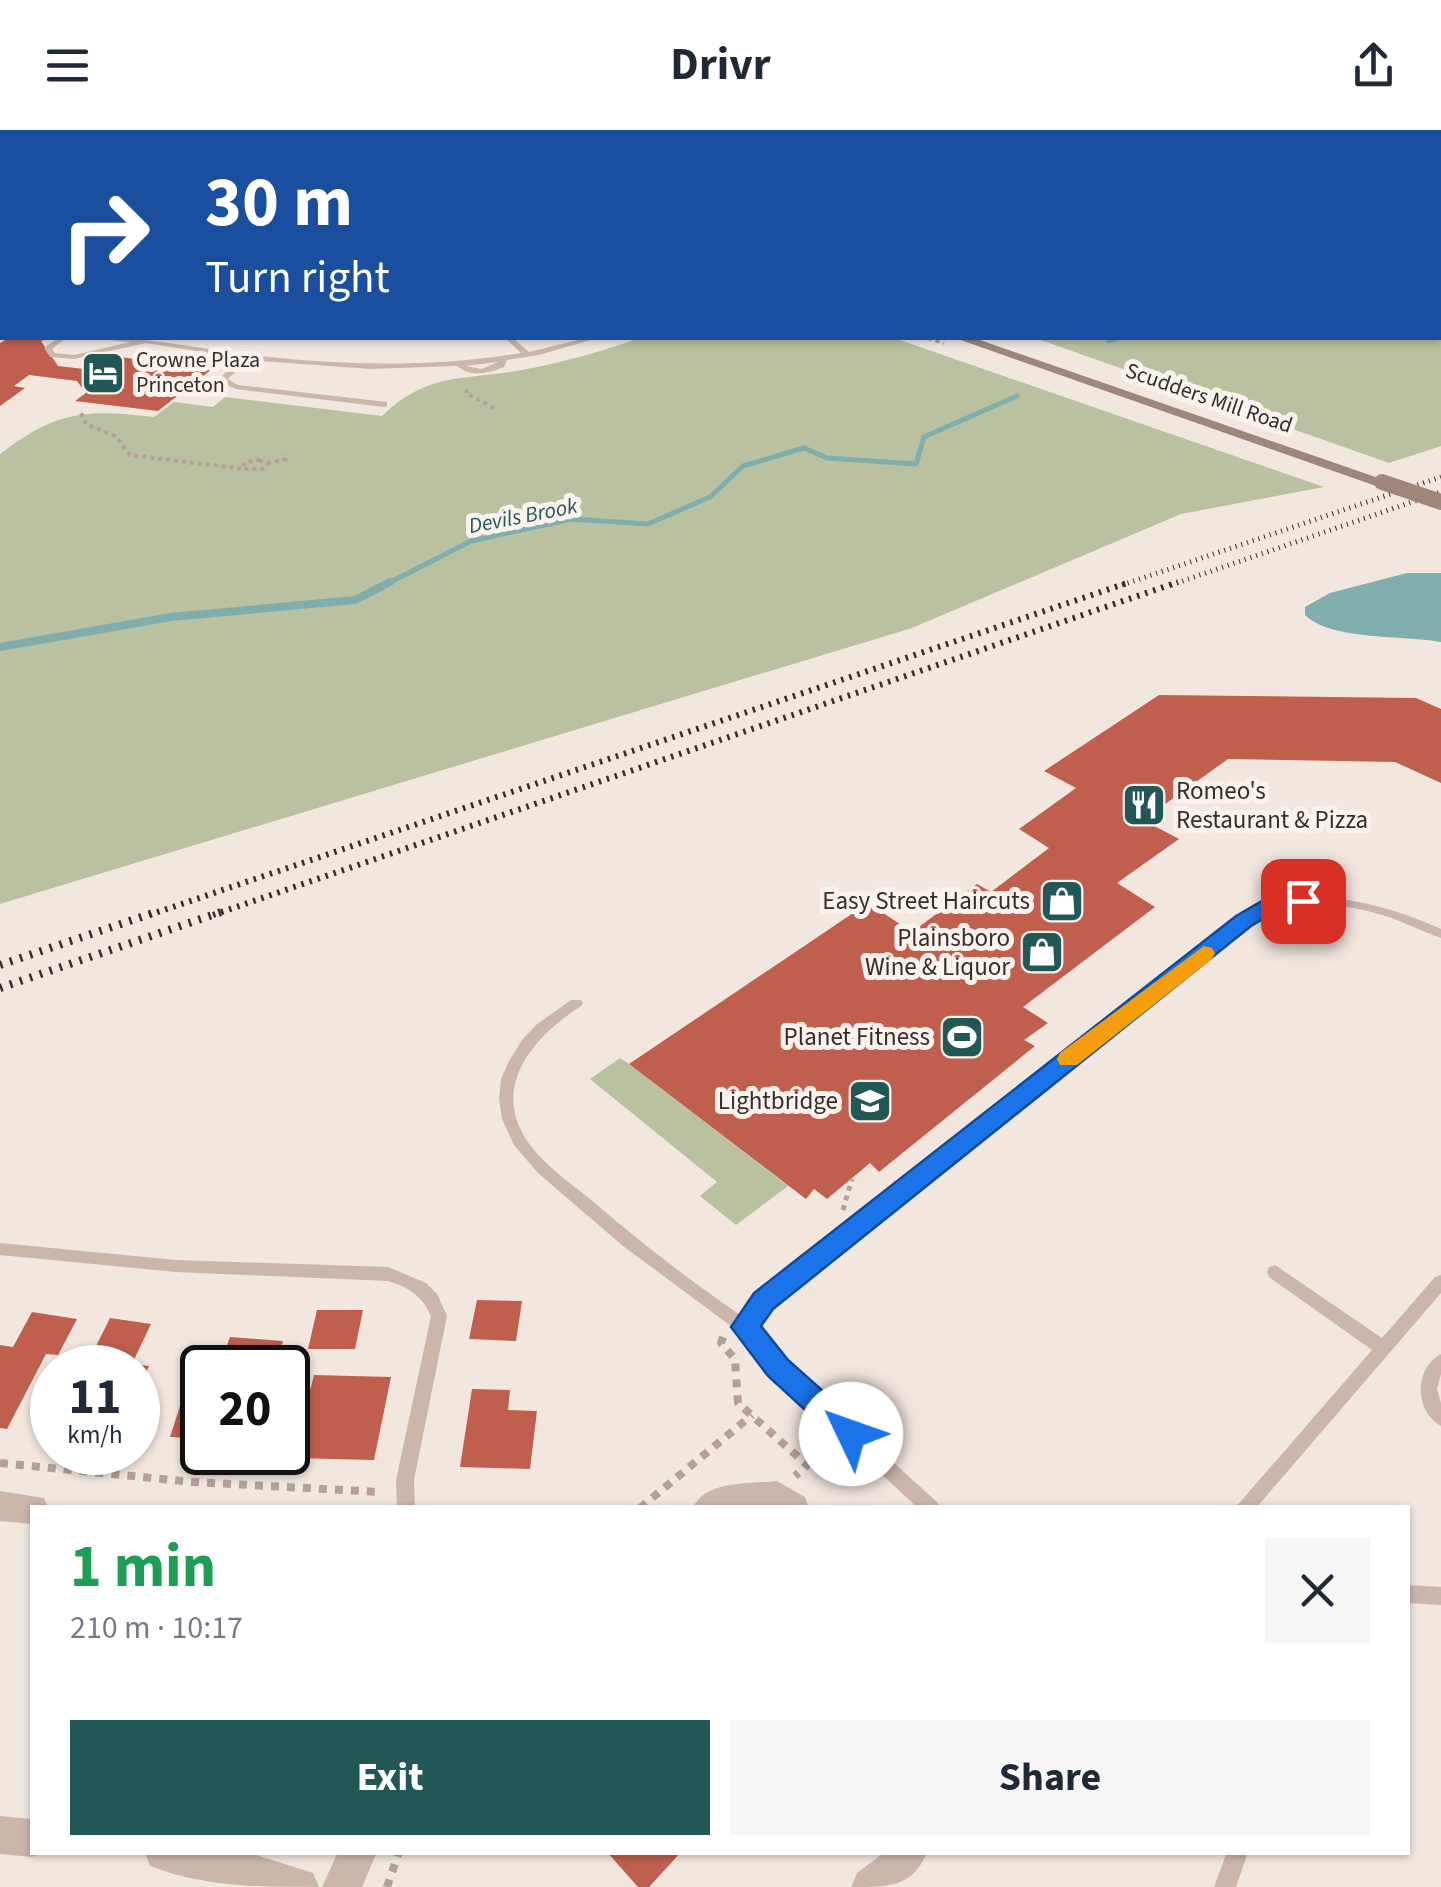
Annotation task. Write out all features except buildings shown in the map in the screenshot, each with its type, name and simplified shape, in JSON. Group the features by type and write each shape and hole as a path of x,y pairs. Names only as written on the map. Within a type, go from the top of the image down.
{"main road":[{"name":"Scudders Mill Road","path":"968,340 1390,479 1441,490"},
{"name":"Scudders Mill Road","path":"1007,340 1390,479 1441,502"}],"street":[{"path":"713,1505 782,1502"},
{"path":"0,1506 30,1509"},
{"path":"0,1835 30,1838"},
{"path":"186,1855 299,1887"},
{"path":"342,1887 357,1855"},
{"path":"871,1887 905,1861 907,1855"}],"lane":[{"path":"59,340 48,348 53,355 74,357 146,340"},
{"path":"156,340 248,356 382,366 459,363 526,354 585,340"},
{"path":"511,340 526,354"},
{"path":"198,386 224,380 248,356"},
{"path":"459,363 463,368 487,372 501,366 504,357"},
{"path":"224,380 236,387 384,404"},
{"path":"745,1327 764,1301 830,1245 1243,921 1269,906 1337,901 1408,918 1441,934"},
{"path":"576,1003 530,1037 511,1073 507,1106 519,1141 654,1264 745,1327 778,1368 928,1505"},
{"path":"0,1249 176,1266 388,1274 418,1283 431,1296 439,1316 405,1480 406,1501"},
{"path":"1275,1272 1382,1348"},
{"path":"1247,1505 1441,1282"},
{"path":"1441,1361 1429,1376 1428,1396 1441,1418"},
{"path":"1410,1594 1441,1596"},
{"path":"1225,1887 1237,1855"}],"path":[{"path":"487,372 466,393 496,408"},
{"path":"81,413 86,424 118,438 130,454 260,470 267,463 289,455"},
{"path":"242,469 250,461 267,463"},
{"path":"644,1505 752,1415 807,1465 782,1502"},
{"path":"0,1462 193,1482 240,1482 406,1501"},
{"path":"388,1887 398,1855"}],"green space":[{"path":"634,340 900,340 1324,487 1181,514 912,628 0,904 0,454 56,421 109,413 154,417 174,402 213,407 225,397 382,416 399,401 433,384 598,352"},
{"path":"1041,340 1441,340 1441,446 1389,463"},
{"path":"620,1058 788,1186 736,1225 700,1196 717,1182 590,1079"}],"water":[{"path":"1407,573 1441,573 1441,642 1350,633 1305,615 1305,607 1330,593"}],"waterway":[{"name":"Devils Brook","path":"385,585 471,541 572,519 648,524 710,497 743,466 804,448 827,458 916,464 924,437 1017,396"},
{"name":"Devils Brook","path":"0,647 171,617 355,600 390,582"}],"railway":[{"path":"1122,585 1441,477"},
{"path":"1171,585 1441,492"},
{"path":"149,915 1130,582"},
{"path":"213,915 1178,582"},
{"path":"0,965 156,912"},
{"path":"0,988 221,912"}],"slow traffic":[{"path":"1068,1059 1204,953"}],"place":[{"name":"Crowne Plaza Princeton","path":"103,373"},
{"name":"Romeo's Restaurant & Pizza","path":"1144,805"},
{"name":"Easy Street Haircuts","path":"1062,901"},
{"name":"Plainsboro Wine & Liquor","path":"1042,952"},
{"name":"Planet Fitness","path":"962,1037"},
{"name":"Lightbridge","path":"870,1101"}],"route":[{"path":"851,1434 778,1368 745,1327 764,1301 1243,921 1269,906 1303,901"}]}
